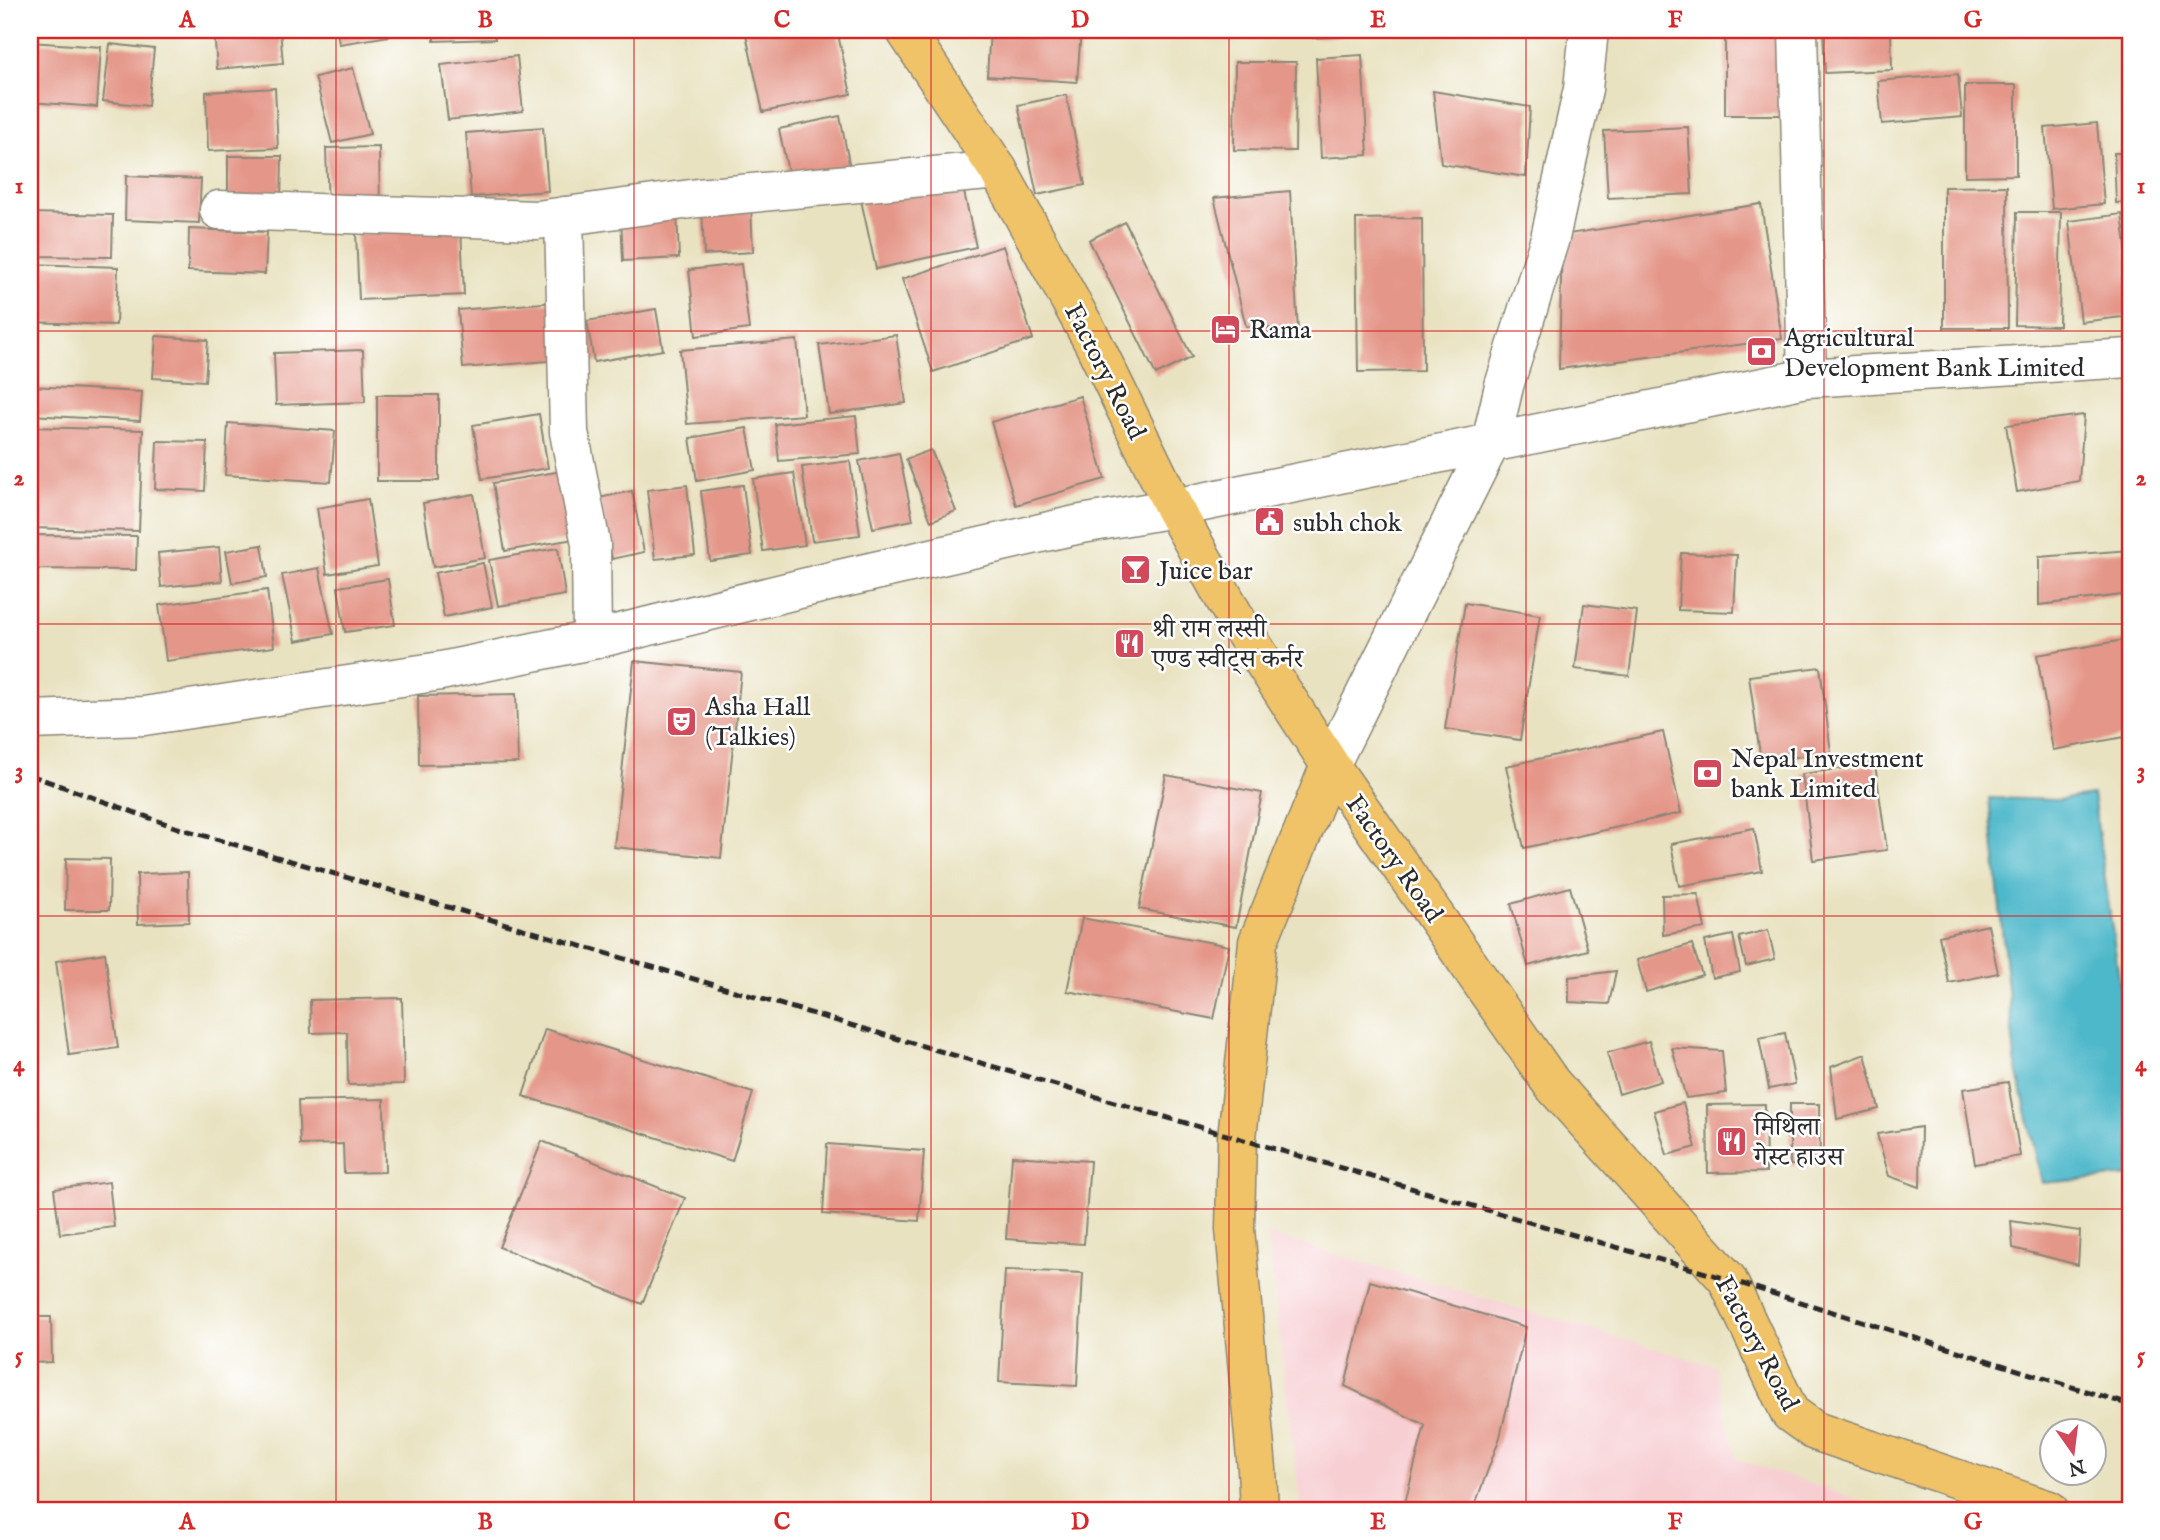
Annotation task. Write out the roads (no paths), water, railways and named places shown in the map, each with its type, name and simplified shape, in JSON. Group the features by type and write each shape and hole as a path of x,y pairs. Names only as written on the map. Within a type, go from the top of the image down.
{"main road":[{"name":"Factory Road","path":"905,30 999,170 1092,340 1174,508 1237,621 1330,765 1552,1084 1727,1279 1790,1413 1815,1431 2049,1510"},
{"path":"1259,1510 1235,1229 1237,1138 1258,942 1330,765"}],"street":[{"path":"1330,765 1491,442 1504,386 1550,238 1583,89 1589,30"},
{"path":"1798,30 1807,378"},
{"path":"219,210 537,220 698,198 999,170"},
{"path":"564,216 569,432 591,544 592,640"},
{"path":"30,720 144,716 441,671 592,640 1076,525 1174,508 1807,378 2130,358"}],"water":[{"path":"2093,795 2130,1054 2130,1176 2042,1183 2015,1060 1989,798 2058,800"}],"railway":[{"path":"30,775 178,828 1727,1279 2130,1405"}],"place":[{"name":"Rama","path":"1226,329"},
{"name":"Agricultural Development Bank Limited","path":"1761,352"},
{"name":"subh chok","path":"1270,522"},
{"name":"Juice bar","path":"1136,570"},
{"name":"श्री राम लस्सी एण्ड स्वीट्स कर्नर","path":"1129,643"},
{"name":"Asha Hall (Talkies)","path":"682,721"},
{"name":"Nepal Investment bank Limited","path":"1708,773"},
{"name":"मिथिला गेस्ट हाउस","path":"1731,1141"}]}
